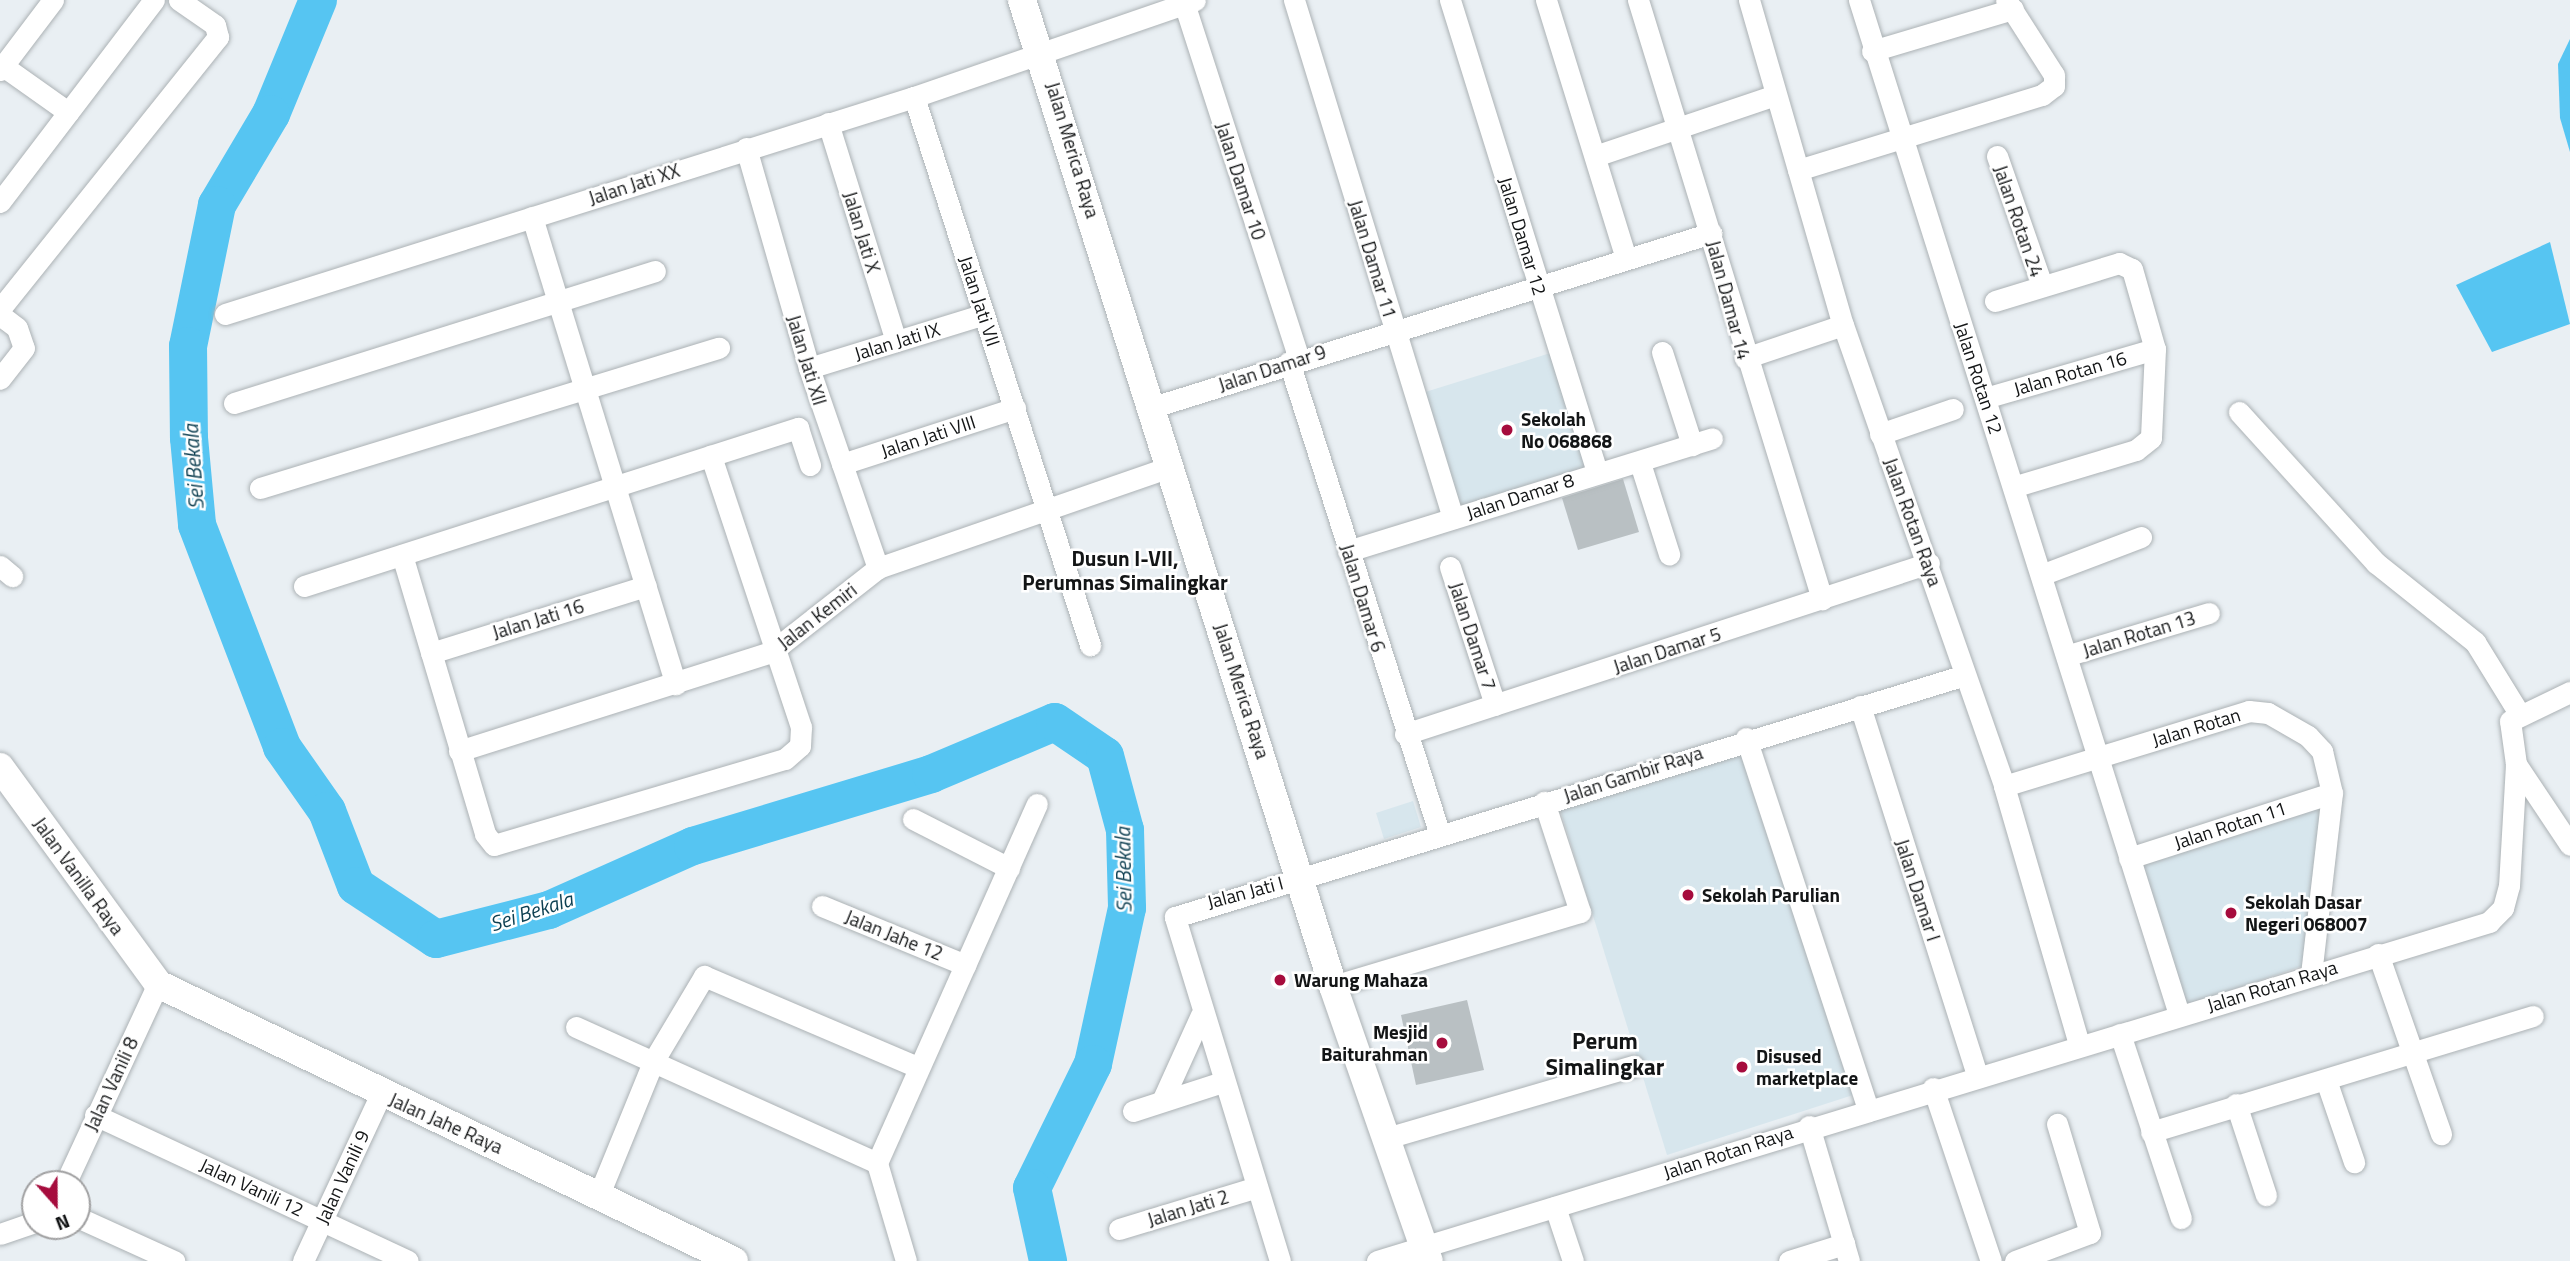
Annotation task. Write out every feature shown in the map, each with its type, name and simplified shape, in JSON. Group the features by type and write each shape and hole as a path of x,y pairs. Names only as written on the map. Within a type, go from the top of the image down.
{"street":[{"path":"53,0 2,68 68,112"},
{"path":"0,202 155,0"},
{"path":"0,309 218,37 215,24 179,0"},
{"name":"Jalan Merica Raya","path":"1022,0 1043,52 1168,467 1303,876 1333,986 1426,1253"},
{"name":"Jalan Damar 11","path":"1294,0 1453,518"},
{"name":"Jalan Damar 12","path":"1450,0 1597,471"},
{"path":"1546,0 1626,258"},
{"name":"Jalan Damar 14","path":"1638,0 1711,233 1745,358 1822,599"},
{"name":"Jalan Rotan Raya","path":"1749,0 1843,325 2004,786 2079,1044"},
{"name":"Jalan Rotan 12","path":"1859,0 1872,51 1903,134 2041,575 2101,756 2129,858 2179,1014"},
{"name":"Jalan Jati XX","path":"225,314 914,97 1189,2"},
{"name":"Jalan Damar 10","path":"1189,2 1294,361"},
{"path":"1798,170 1903,134 2042,95 2054,86 2054,75 2009,5 1872,51"},
{"path":"1595,156 1775,95"},
{"name":"Jalan Jati VII","path":"914,97 1090,645"},
{"name":"Jalan Jati X","path":"828,123 896,341"},
{"name":"Jalan Jati XII","path":"746,148 809,368 878,568"},
{"name":"Jalan Rotan 24","path":"1997,156 2042,285"},
{"path":"532,217 561,302 614,488 676,684"},
{"path":"1538,284 1711,233"},
{"path":"1995,301 2105,264 2132,269 2155,349 2151,438 2136,450 2013,487"},
{"path":"234,403 655,271"},
{"name":"Jalan Damar 9","path":"1150,408 1394,327 1538,284"},
{"name":"Jalan Jati IX","path":"809,368 984,314"},
{"path":"0,315 18,328 24,348 0,379"},
{"path":"1745,358 1843,325"},
{"path":"260,488 719,348"},
{"name":"Jalan Rotan 16","path":"1985,398 2155,349"},
{"name":"Jalan Damar 8","path":"1348,551 1597,471 1640,463 1702,442 1662,352"},
{"name":"Jalan Damar 6","path":"1294,361 1348,551 1405,734 1439,832"},
{"name":"Jalan Jati VIII","path":"842,464 1014,408"},
{"path":"1880,434 1954,409"},
{"path":"2239,412 2376,563 2475,642 2519,715"},
{"path":"304,586 798,428 810,465"},
{"path":"402,555 485,834 494,845 785,759 800,746 801,727 771,652 711,456"},
{"path":"1640,463 1669,554"},
{"name":"Jalan Kemiri","path":"459,751 771,652 878,568 1044,506 1168,467"},
{"path":"2041,575 2141,537"},
{"name":"Jalan Damar 5","path":"1405,734 1928,563"},
{"name":"Jalan Damar 7","path":"1450,568 1495,705"},
{"name":"Jalan Jati 16","path":"431,653 646,586"},
{"name":"Jalan Rotan 13","path":"2069,655 2209,613"},
{"name":"Jalan Gambir Raya","path":"1303,876 1746,738 1965,674"},
{"path":"2570,692 2519,715 2508,730 2516,764 2570,845"},
{"name":"Jalan Damar I","path":"1860,706 1977,1075"},
{"name":"Jalan Rotan","path":"2004,786 2249,711 2268,713 2322,751 2332,793 2311,975"},
{"path":"1746,738 1868,1109"},
{"name":"Jalan Rotan Raya","path":"1377,1261 1426,1253 1555,1207 1809,1126 2378,954 2466,932 2503,908 2516,764"},
{"name":"Jalan Vanilla Raya","path":"0,767 159,984"},
{"name":"Jalan Rotan 11","path":"2129,858 2332,793"},
{"path":"1333,986 1580,912 1544,802"},
{"path":"906,1261 877,1163 917,1067 1037,804"},
{"path":"913,819 1009,869"},
{"name":"Jalan Jati I","path":"1202,1015 1175,928 1175,917 1187,908 1303,876"},
{"name":"Jalan Jahe 12","path":"822,906 965,965"},
{"path":"2378,954 2411,1056 2441,1134"},
{"path":"600,1192 654,1060 704,976 917,1067"},
{"name":"Jalan Jahe Raya","path":"159,984 381,1094 600,1192 734,1261"},
{"name":"Jalan Vanili 8","path":"71,1170 159,984"},
{"path":"1202,1015 1280,1261"},
{"path":"1162,1101 1202,1015"},
{"path":"2151,1132 2236,1104 2411,1056 2533,1016"},
{"path":"576,1027 877,1163"},
{"path":"2120,1034 2181,1219"},
{"path":"1387,1138 1634,1066"},
{"path":"2326,1080 2354,1162"},
{"path":"1133,1111 1222,1082"},
{"path":"1933,1088 1991,1261"},
{"name":"Jalan Vanili 9","path":"303,1261 381,1094"},
{"path":"2236,1104 2266,1195"},
{"name":"Jalan Vanili 12","path":"95,1115 408,1261"},
{"path":"2015,1261 2090,1233 2057,1124"},
{"path":"1789,1261 1847,1253 1809,1126"},
{"name":"Jalan Jati 2","path":"1119,1229 1257,1187"},
{"path":"1555,1207 1573,1261"},
{"path":"91,1223 174,1261"},
{"path":"0,1234 21,1227"}],"shaded area":[{"name":"Sekolah No 068868","path":"1557,351 1592,467 1458,509 1422,393"},
{"name":"Sekolah Parulian","path":"1744,752 1853,1095 1667,1155 1560,809"},
{"name":"Sekolah Dasar Negeri 068007","path":"2321,800 2308,964 2181,1007 2133,862"},
{"path":"1413,801 1421,827 1384,839 1376,813"}],"water":[{"path":"2570,39 2570,152 2560,118 2558,64"},
{"path":"2550,242 2570,324 2492,352 2456,285"}],"building":[{"path":"1623,479 1639,532 1578,550 1562,498"},
{"name":"Mesjid Baiturahman","path":"1467,1000 1484,1070 1416,1085 1401,1015"}],"waterway":[{"name":"Sei Bekala","path":"318,0 271,114 217,205 188,346 189,438 197,525 282,747 327,811 356,886 436,939 549,910 693,846 931,774 1055,722 1105,756 1125,830 1127,908 1093,1064 1032,1188 1048,1261"}],"place":[{"name":"Sekolah No 068868","path":"1507,430"},
{"name":"Sekolah Parulian","path":"1688,895"},
{"name":"Sekolah Dasar Negeri 068007","path":"2231,913"},
{"name":"Warung Mahaza","path":"1280,980"},
{"name":"Mesjid Baiturahman","path":"1442,1043"},
{"name":"Disused marketplace","path":"1742,1067"}],"district":[{"name":"Dusun I-VII, Perumnas Simalingkar","path":"1125,570"},
{"name":"Perum Simalingkar","path":"1605,1054"}]}
